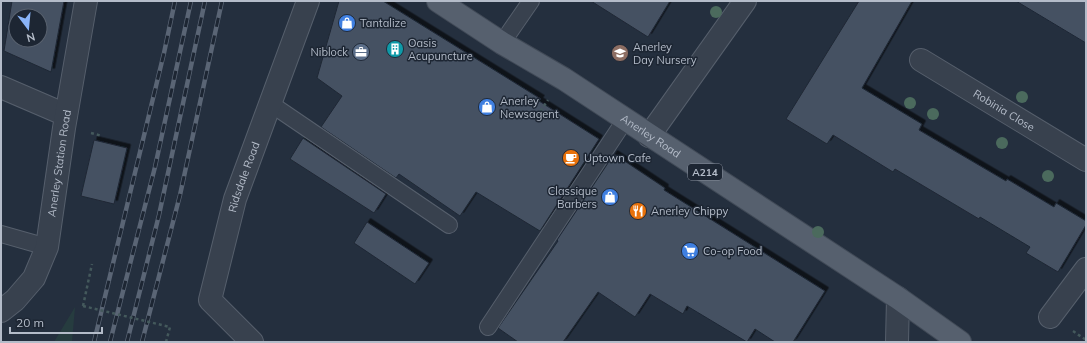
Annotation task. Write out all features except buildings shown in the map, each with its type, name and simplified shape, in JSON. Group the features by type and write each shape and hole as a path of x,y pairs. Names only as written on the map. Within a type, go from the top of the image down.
{"main road":[{"name":"Anerley Road","path":"438,1 502,43 564,79 898,298 960,342"}],"street":[{"name":"Anerley Station Road","path":"1,311 16,300 34,278 47,247 66,115 86,1"},
{"name":"Ridsdale Road","path":"252,342 210,300 235,199 308,1"},
{"path":"649,136 745,1"},
{"name":"Robinia Close","path":"921,60 1086,160"},
{"path":"1,87 66,115"},
{"path":"1050,317 1086,269"},
{"path":"897,342 898,298"}],"lane":[{"path":"502,43 531,1"},
{"path":"271,104 449,225"},
{"path":"488,327 625,120"},
{"path":"1,234 47,247"}],"path":[{"path":"92,264 83,306 170,327 166,342"}],"green space":[{"path":"75,307 72,342 54,342"}],"railway":[{"path":"94,342 164,53 175,1"},
{"path":"110,342 155,167 191,1"},
{"path":"127,342 159,215 205,1"},
{"path":"142,342 180,195 222,1"}],"place":[{"name":"Tantalize","path":"347,23"},
{"name":"Oasis Acupuncture","path":"395,49"},
{"name":"Niblock","path":"361,52"},
{"name":"Anerley Day Nursery","path":"620,53"},
{"name":"Anerley Newsagent","path":"487,107"},
{"name":"Uptown Cafe","path":"571,158"},
{"name":"Classique Barbers","path":"610,197"},
{"name":"Anerley Chippy","path":"638,211"},
{"name":"Co-op Food","path":"690,251"}]}
